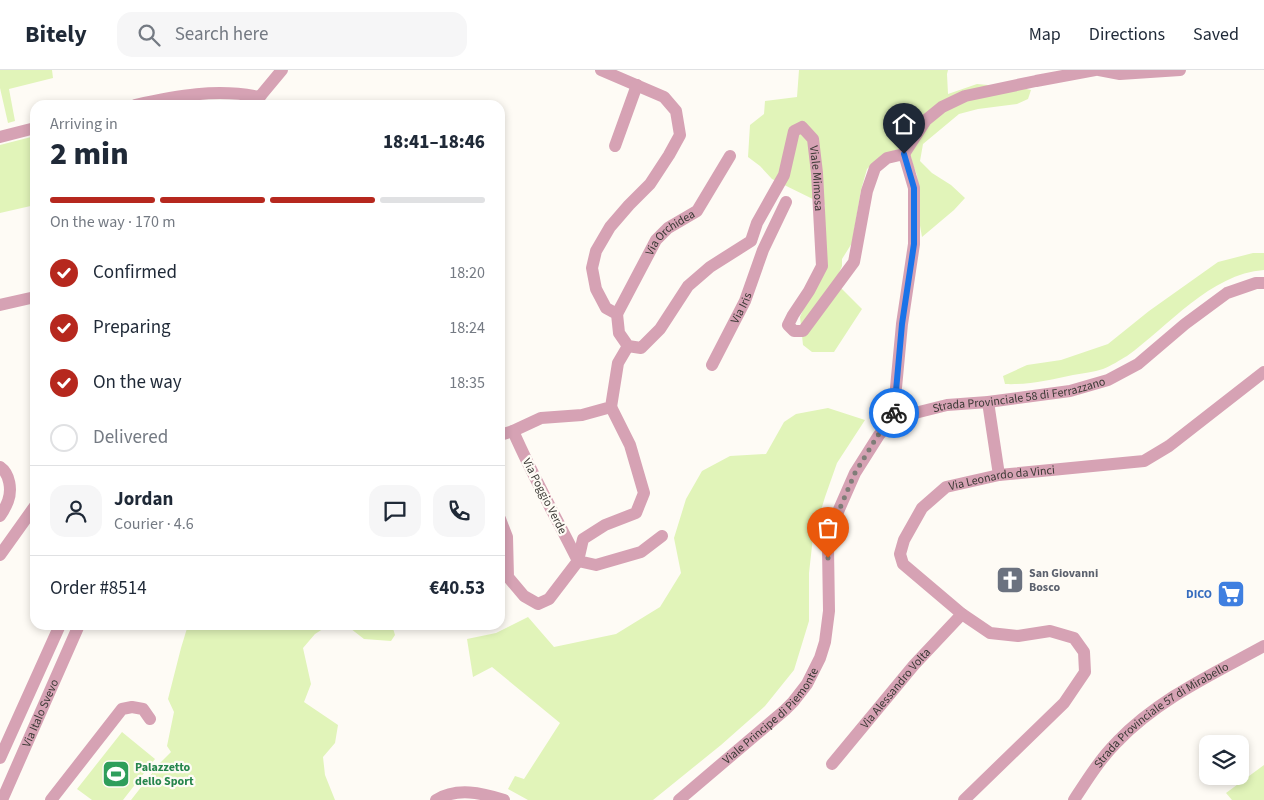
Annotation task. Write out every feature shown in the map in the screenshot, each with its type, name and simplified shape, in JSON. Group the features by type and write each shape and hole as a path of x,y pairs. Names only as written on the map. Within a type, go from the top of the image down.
{"street":[{"path":"257,100 282,70"},
{"path":"601,70 664,97 676,111 680,135 650,184 610,227 596,251 592,268 596,289 606,308 616,314 619,333 628,346 641,348 660,329 688,286 710,268 751,241 763,250"},
{"path":"895,418 894,409 902,324 914,244 914,188 904,154 926,120 942,107 965,96 1027,83 1097,70 1120,74 1180,70"},
{"path":"615,146 637,85"},
{"path":"156,100 198,93 241,94 254,100"},
{"path":"211,100 223,94"},
{"name":"Viale Mimosa","path":"751,241 757,223 784,174 794,131 802,127 813,139 817,173 822,266 810,291 788,324 794,331 803,330 854,262 867,191 875,168 886,158 904,154"},
{"path":"0,137 30,129"},
{"name":"Via Orchidea","path":"616,314 656,240 668,228 697,212 730,156"},
{"name":"Via Iris","path":"712,365 745,301 763,250 786,202"},
{"name":"Strada Provinciale 58 di Ferrazzano","path":"895,418 947,405 988,402 1070,391 1108,380 1138,364 1185,324 1226,293 1264,282"},
{"path":"0,305 30,298"},
{"path":"505,433 540,418 582,415 611,407 618,363 628,346"},
{"name":"Via Leonardo da Vinci","path":"964,800 1064,703 1085,672 1084,652 1074,638 1050,631 1018,636 990,633 962,614 903,564 900,554 904,540 922,508 946,487 999,475 1144,461 1168,446 1264,372"},
{"path":"988,402 999,475"},
{"name":"Via Poggio Verde","path":"505,532 507,537 508,577 524,596 538,604 549,599 578,561 583,539 605,525 636,513 644,493 630,445 611,407"},
{"name":"Viale Principe di Piemonte","path":"679,800 784,710 801,693 813,673 825,642 829,611 828,548 834,522 855,473 878,435 895,418"},
{"name":"Via Poggio Verde","path":"513,431 578,561"},
{"path":"0,467 5,471 10,484 9,500 0,516"},
{"path":"0,554 30,513"},
{"path":"578,561 596,565 641,552 662,536"},
{"name":"Via Alessandro Volta","path":"832,764 914,665 962,614"},
{"name":"Via Italo Svevo","path":"0,758 58,630"},
{"name":"Via Italo Svevo","path":"2,800 77,630"},
{"name":"Strada Provinciale 57 di Mirabello","path":"1074,800 1104,756 1132,727 1150,712 1180,692 1264,646"},
{"path":"23,706 40,715"},
{"path":"51,800 122,709 132,706 143,709 150,719"},
{"path":"436,800 444,795 464,792 482,793 504,800"}],"green space":[{"path":"0,70 52,70 53,78 9,89 15,121 8,123 0,88"},
{"path":"799,70 948,70 948,94 977,84 1031,90 1028,99 1017,104 978,109 959,114 923,144 920,161 932,173 951,185 965,198 922,237 919,220 917,175 911,157 899,149 882,155 867,169 861,190 852,243 842,259 842,266 835,282 862,309 834,352 812,352 803,345 800,317 819,282 825,205 772,179 748,157 750,125 764,114 765,101 797,97"},
{"path":"30,137 30,206 0,213 0,145"},
{"path":"1253,253 1264,253 1264,270 1244,274 1208,291 1143,344 1112,365 1096,371 1048,380 1022,384 1005,384 1003,376 1027,365 1061,360 1108,344 1149,311 1218,262"},
{"path":"828,408 865,420 837,463 813,537 809,573 809,621 794,670 765,706 721,745 653,800 528,800 508,789 515,776 524,779 560,723 492,667 473,677 467,639 505,630 528,617 554,647 616,634 660,607 681,573 674,538 686,499 702,471 730,456 766,454 784,422 796,414"},
{"path":"186,630 321,630 315,634 303,648 311,684 304,702 338,725 335,743 323,757 325,775 335,800 131,800 171,752 167,746 174,712 168,699"},
{"path":"352,630 394,630 395,635 391,641 364,639"},
{"name":"Palazzetto dello Sport","path":"122,732 155,759 123,800 92,800 77,789"},
{"path":"1264,765 1264,800 1232,800 1226,793 1237,785 1249,785 1249,776"}],"way so far":[{"path":"828,558 829,539 834,522 855,473 878,435 895,418 894,413"}],"place":[{"name":"San Giovanni Bosco","path":"1010,580"},
{"name":"DICO","path":"1231,594"},
{"name":"Palazzetto dello Sport","path":"116,774"}],"route":[{"path":"894,413 902,324 914,244 914,188 904,154"}]}
